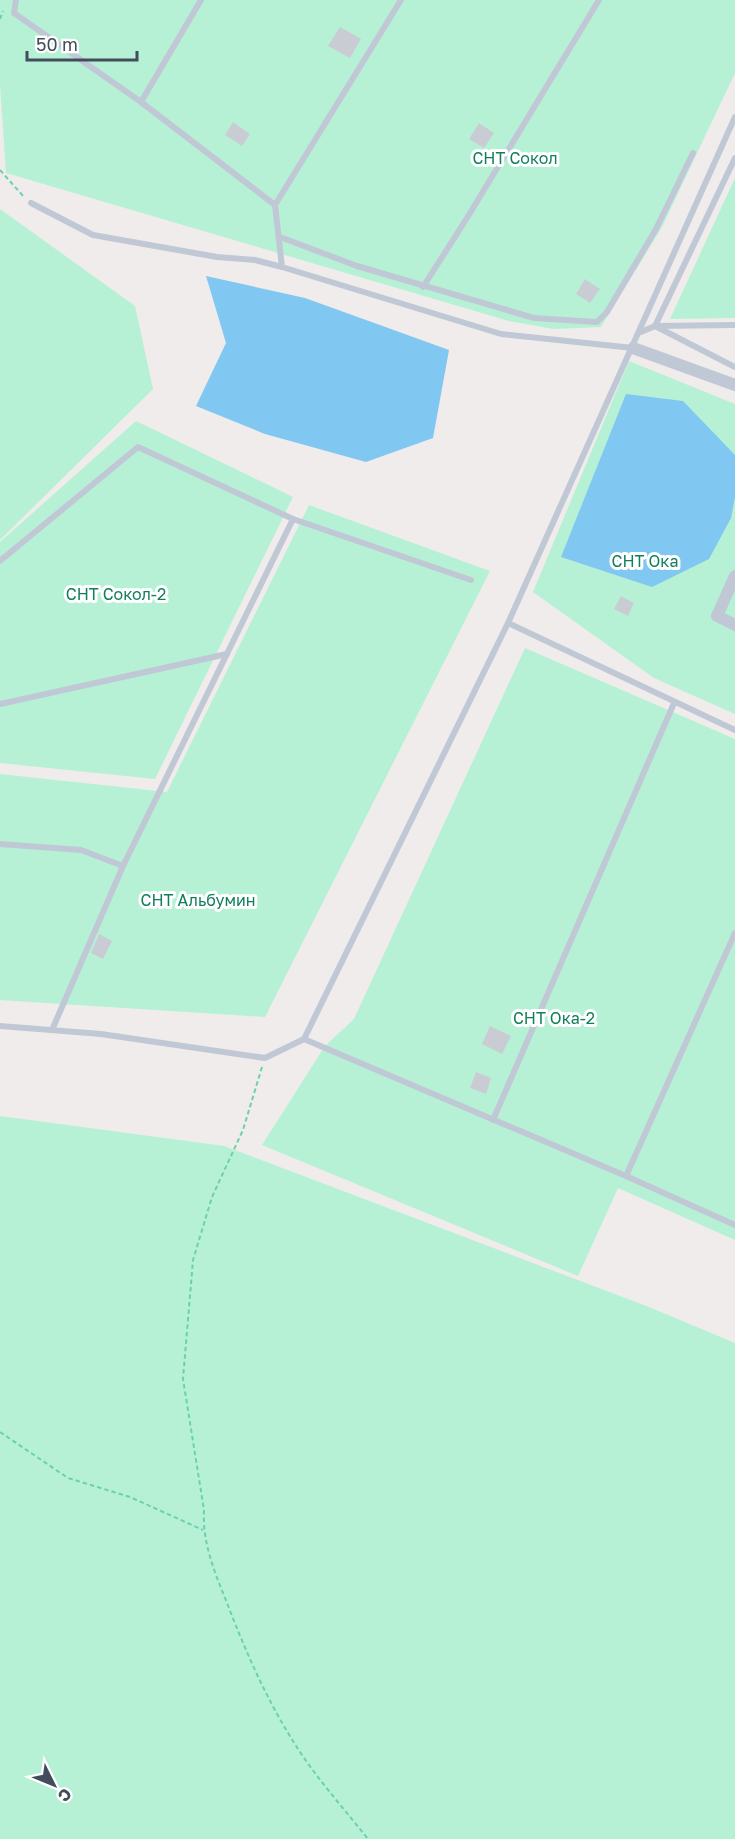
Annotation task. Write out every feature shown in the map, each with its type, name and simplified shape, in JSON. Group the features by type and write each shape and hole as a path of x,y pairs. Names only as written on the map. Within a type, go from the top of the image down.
{"street":[{"path":"633,348 735,385"},
{"path":"735,576 717,616 735,625"}],"lane":[{"path":"16,0 14,13 141,102 275,205"},
{"path":"141,102 201,0"},
{"path":"282,267 275,205 401,0"},
{"path":"423,286 467,218 599,0"},
{"path":"0,1026 101,1034 265,1058 304,1039 508,623 735,117"},
{"path":"280,237 326,256 534,318 597,322 607,312 656,229 693,153"},
{"path":"655,326 735,158"},
{"path":"31,203 93,236 217,257 255,260 501,334 633,348"},
{"path":"640,332 655,326 735,326"},
{"path":"655,326 735,367"},
{"path":"0,561 138,447 293,519 471,579"},
{"path":"52,1030 123,866 293,519"},
{"path":"508,623 735,730"},
{"path":"0,704 227,654"},
{"path":"493,1120 674,703"},
{"path":"0,844 81,850 123,866"},
{"path":"626,1176 735,933"},
{"path":"304,1039 626,1176 735,1225"}],"path":[{"path":"0,171 31,203"},
{"path":"265,1058 243,1130 212,1197 193,1260 183,1379 204,1510 203,1530 212,1565 228,1606 266,1694 301,1753 368,1839"},
{"path":"0,1432 68,1478 130,1497 203,1530"}],"green space":[{"name":"СНТ Сокол","path":"0,0 735,0 735,73 662,227 601,327 554,329 509,321 6,173 0,84"},
{"path":"735,178 735,318 670,319"},
{"path":"0,209 135,306 153,389 0,540"},
{"name":"СНТ Ока","path":"629,361 735,404 735,714 654,678 533,592"},
{"name":"СНТ Сокол-2","path":"136,421 293,497 155,779 0,763 0,542"},
{"name":"СНТ Альбумин","path":"309,505 490,571 265,1017 0,1000 0,774 167,792"},
{"name":"СНТ Ока-2","path":"525,648 735,739 735,1240 618,1188 578,1276 262,1145 325,1046 354,1019"},
{"path":"0,1116 224,1146 649,1307 735,1343 735,1839 0,1839"}],"water":[{"path":"206,276 305,298 449,350 433,438 366,462 265,434 196,406 226,343"},
{"path":"626,394 683,401 735,455 735,497 731,518 709,559 652,587 561,557"}],"building":[{"path":"340,27 361,39 350,58 328,46"},
{"path":"233,122 250,134 242,146 225,135"},
{"path":"479,123 494,133 484,148 469,139"},
{"path":"585,279 600,289 590,303 576,294"},
{"path":"621,596 634,603 628,616 614,609"},
{"path":"99,934 112,941 103,959 91,953"},
{"path":"490,1026 511,1036 502,1054 482,1044"},
{"path":"476,1072 491,1078 486,1094 470,1088"}]}
